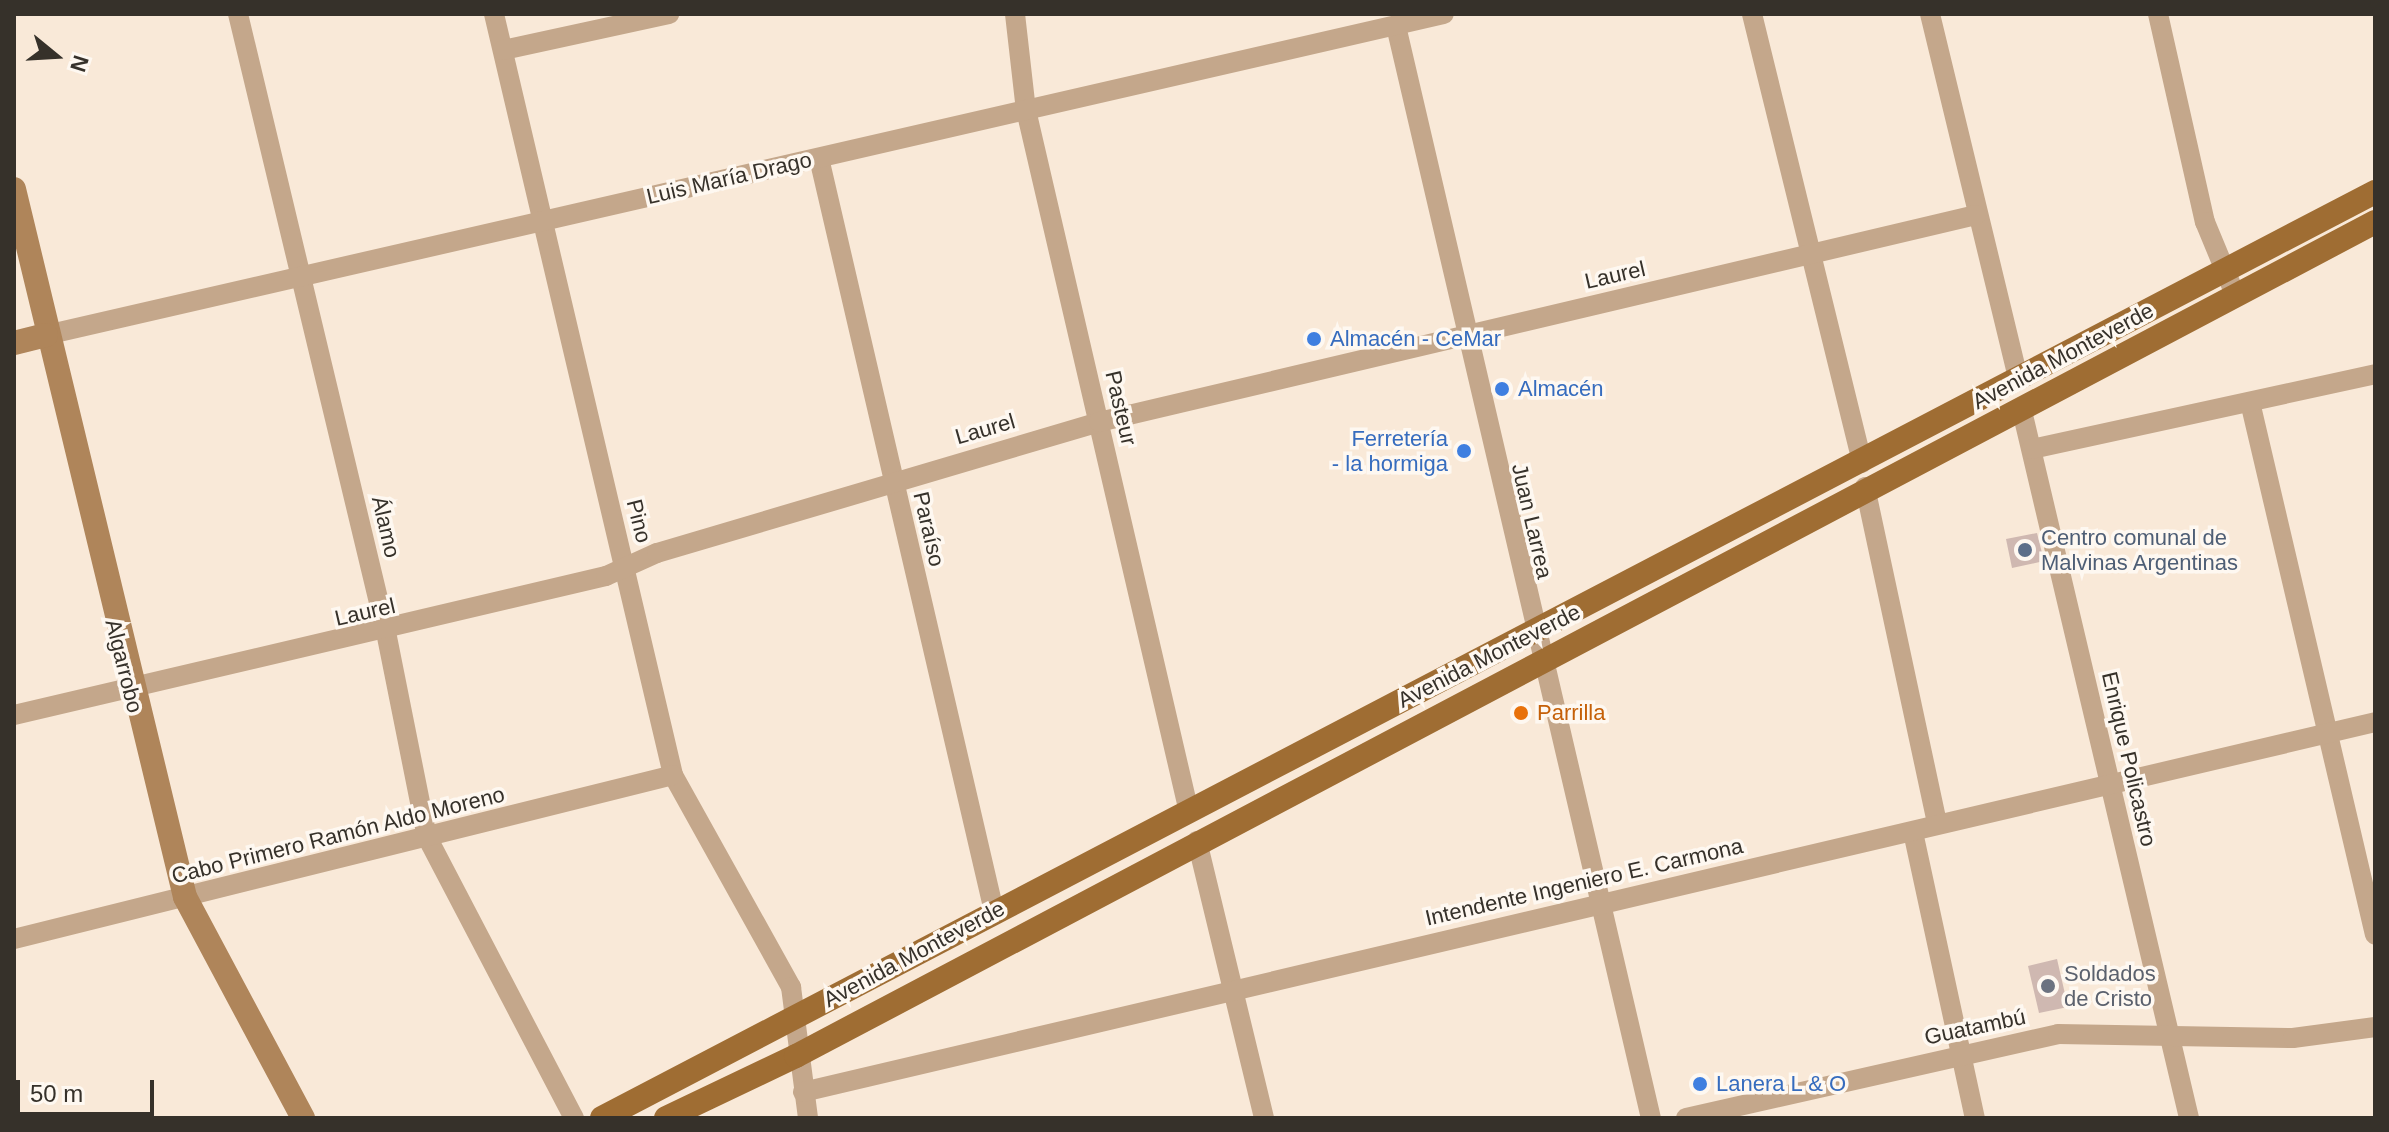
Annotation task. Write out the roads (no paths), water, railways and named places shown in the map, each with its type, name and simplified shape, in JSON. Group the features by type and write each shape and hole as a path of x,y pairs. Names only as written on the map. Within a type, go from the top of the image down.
{"main road":[{"name":"Avenida Monteverde","path":"602,1118 994,911 1862,463 2375,192"},
{"name":"Avenida Monteverde","path":"666,1118 796,1056 1865,487 2022,411 2375,222"}],"street":[{"name":"Álamo","path":"238,14 386,632 427,837 574,1118"},
{"name":"Pino","path":"494,14 673,775 791,987 798,1015"},
{"path":"503,50 669,14"},
{"name":"Pasteur","path":"1015,14 1026,110 1189,812"},
{"name":"Luis María Drago","path":"14,343 300,273 542,221 1444,14"},
{"path":"1752,14 1862,463"},
{"path":"1930,14 2018,379"},
{"path":"2158,14 2205,222 2236,297"},
{"name":"Juan Larrea","path":"1396,26 1533,633 1651,1118"},
{"name":"Paraíso","path":"819,158 994,911"},
{"name":"Algarrobo","path":"14,189 130,690 185,897 303,1118"},
{"name":"Laurel","path":"14,715 386,632 625,568 892,480 1099,422 1976,215"},
{"path":"2032,449 2375,374"},
{"path":"2250,402 2375,935"},
{"name":"Enrique Policastro","path":"2022,411 2189,1118"},
{"path":"1865,487 1937,824"},
{"name":"Intendente Ingeniero E. Carmona","path":"803,1092 1231,987 1913,832 2375,722"},
{"name":"Cabo Primero Ramón Aldo Moreno","path":"14,939 673,775"},
{"path":"1913,832 1975,1118"},
{"path":"1197,841 1264,1118"},
{"path":"798,1015 796,1056 808,1118"},
{"name":"Guatambú","path":"1686,1118 1962,1053 2058,1034 2168,1031 2293,1038 2375,1027"}],"place":[{"name":"Almacén - CeMar","path":"1314,339"},
{"name":"Almacén","path":"1502,389"},
{"name":"Ferretería - la hormiga","path":"1464,451"},
{"name":"Centro comunal de Malvinas Argentinas","path":"2025,550"},
{"name":"Parrilla","path":"1521,713"},
{"name":"Soldados de Cristo","path":"2048,986"},
{"name":"Lanera L & O","path":"1700,1084"}]}
